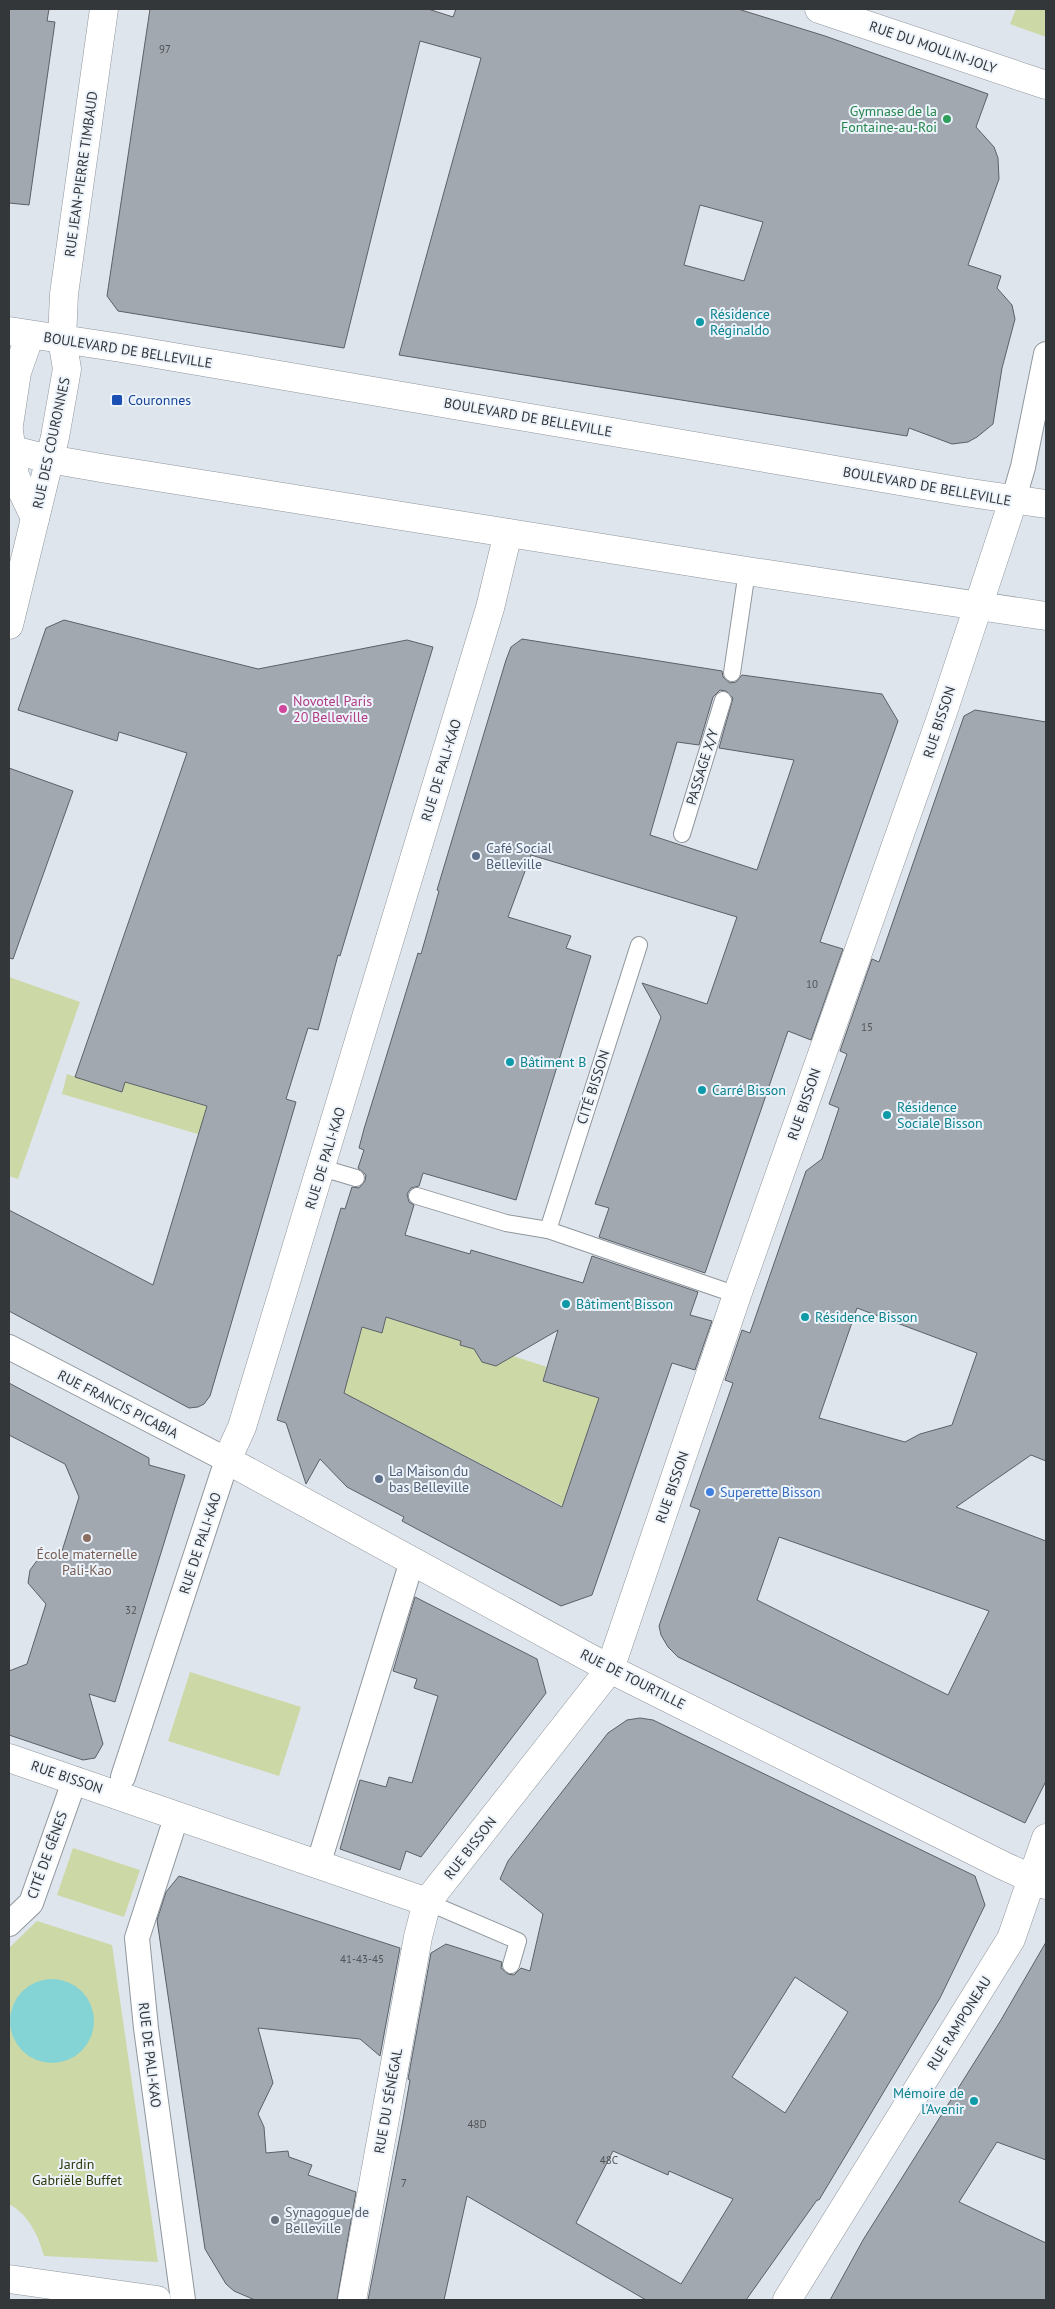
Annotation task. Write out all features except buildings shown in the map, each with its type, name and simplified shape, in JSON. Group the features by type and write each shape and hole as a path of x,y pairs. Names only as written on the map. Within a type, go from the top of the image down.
{"street":[{"name":"RUE JEAN-PIERRE TIMBAUD","path":"62,339 64,294 104,9"},
{"name":"RUE DU MOULIN-JOLY","path":"819,9 1046,85"},
{"name":"BOULEVARD DE BELLEVILLE","path":"19,333 1013,501 1046,504"},
{"path":"19,333 10,451 508,533 1046,616"},
{"name":"RUE DES COURONNES","path":"9,625 14,583 35,518 50,459 67,369 62,339"},
{"path":"1013,501 1046,354"},
{"name":"RUE DES COURONNES","path":"10,451 35,518"},
{"name":"RUE BISSON","path":"9,1758 75,1779 427,1902 610,1669 737,1295 940,722 1013,501"},
{"name":"RUE DE PALI-KAO","path":"123,1777 227,1460 242,1426 322,1168 487,617 508,533"},
{"name":"RUE FRANCIS PICABIA","path":"9,1347 227,1460"},
{"name":"RUE DE TOURTILLE","path":"227,1460 610,1669 1039,1882"},
{"path":"318,1865 412,1561"},
{"name":"CITÉ DE GÊNES","path":"9,1924 30,1903 75,1779"},
{"name":"RUE DE PALI-KAO","path":"177,1815 137,1938 148,2038 183,2300"},
{"name":"RUE RAMPONEAU","path":"787,2300 1011,1939 1039,1882 1046,1838"},
{"name":"RUE DU SÉNÉGAL","path":"352,2300 418,1937 427,1902"},
{"path":"9,2279 156,2300"}],"lane":[{"path":"732,673 747,571"},
{"name":"PASSAGE X/Y","path":"682,834 723,700"},
{"name":"CITÉ BISSON","path":"548,1230 639,945"},
{"path":"322,1168 356,1178"},
{"path":"417,1196 506,1223 548,1230 737,1295"},
{"path":"427,1902 518,1941 511,1965"}],"green space":[{"path":"1016,9 1046,9 1046,37 1010,24"},
{"path":"184,909 172,1096 209,1107 201,1135 62,1094 67,1074 122,1092"},
{"path":"9,977 80,1002 18,1179 9,1176"},
{"path":"387,1315 461,1341 460,1345 474,1349 482,1362 510,1355 547,1367 543,1381 599,1398 568,1509 371,1407 340,1408 362,1327 382,1333"},
{"path":"190,1672 301,1707 279,1776 168,1741"},
{"path":"73,1848 140,1870 124,1917 57,1895"},
{"name":"Jardin Gabriële Buffet","path":"37,1921 112,1945 158,2262 44,2256 32,2226 22,2214 9,2204 9,1948"}],"water":[{"path":"52,1979 68,1982 82,1991 91,2005 94,2021 91,2037 82,2051 68,2060 52,2063 36,2060 22,2051 13,2037 10,2021 13,2005 22,1991 36,1982"}],"place":[{"name":"Gymnase de la Fontaine-au-Roi","path":"947,119"},
{"name":"Résidence Réginaldo","path":"700,322"},
{"name":"Couronnes","path":"117,400"},
{"name":"Novotel Paris 20 Belleville","path":"283,709"},
{"name":"Café Social Belleville","path":"476,856"},
{"name":"Bâtiment B","path":"510,1062"},
{"name":"Carré Bisson","path":"702,1090"},
{"name":"Résidence Sociale Bisson","path":"887,1115"},
{"name":"Bâtiment Bisson","path":"566,1304"},
{"name":"Résidence Bisson","path":"805,1317"},
{"name":"La Maison du bas Belleville","path":"379,1479"},
{"name":"Superette Bisson","path":"710,1492"},
{"name":"École maternelle Pali-Kao","path":"87,1538"},
{"name":"Mémoire de l’Avenir","path":"974,2101"},
{"name":"Synagogue de Belleville","path":"275,2220"}]}
